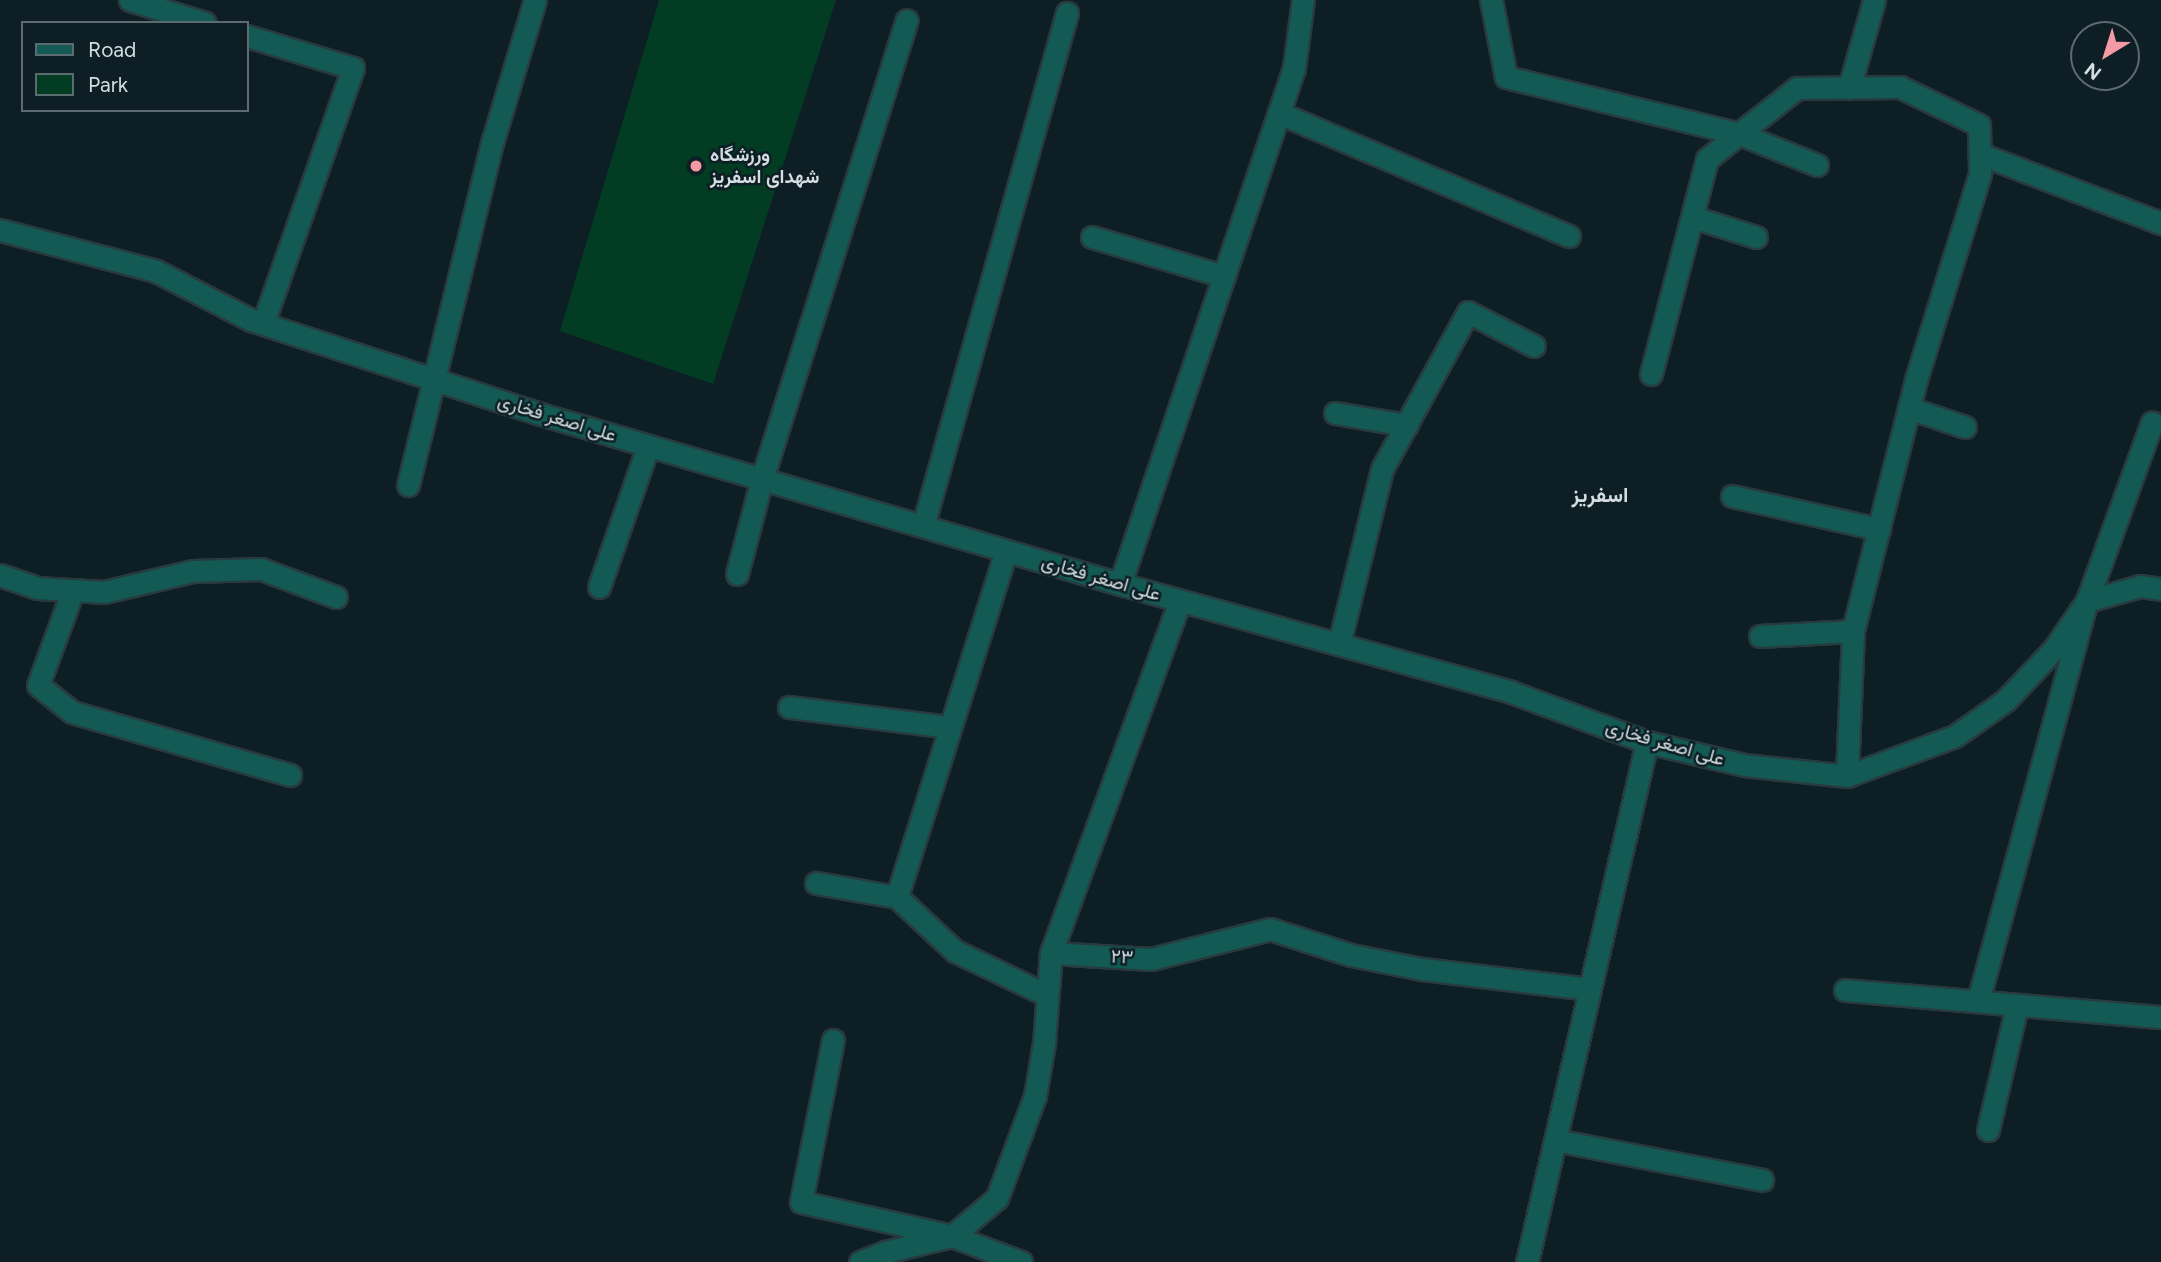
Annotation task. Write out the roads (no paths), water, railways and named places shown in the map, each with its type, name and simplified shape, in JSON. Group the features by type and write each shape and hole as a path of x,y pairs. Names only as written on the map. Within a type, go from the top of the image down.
{"street":[{"path":"130,0 198,21"},
{"path":"408,485 493,140 535,0"},
{"path":"1119,584 1294,68 1303,0"},
{"path":"1491,0 1506,77 1740,134 1817,166"},
{"path":"1849,88 1874,0"},
{"path":"923,526 1067,13"},
{"path":"737,573 762,479 906,20"},
{"path":"248,36 353,68 263,324"},
{"path":"1651,374 1707,159 1797,88 1900,87 1979,125 1980,174 1909,408 1853,631 1847,776"},
{"path":"1279,113 1569,236"},
{"path":"1980,154 2161,223"},
{"path":"1693,217 1756,237"},
{"name":"علی اصغر فخاری","path":"0,230 156,271 263,324 648,446 1119,584 1511,692 1647,742 1744,765 1847,776 1955,736 2006,700 2054,649 2087,601"},
{"path":"1092,237 1224,276"},
{"path":"1339,645 1382,469 1468,312 1534,346"},
{"path":"1909,408 1965,427"},
{"path":"1335,413 1407,425"},
{"path":"1978,1001 2087,601 2152,422"},
{"path":"598,586 648,446"},
{"path":"1732,496 1879,529"},
{"path":"897,897 1006,551"},
{"path":"0,575 37,588 104,592 193,571 261,569 336,597"},
{"path":"2087,601 2140,586 2161,589"},
{"path":"73,590 38,685 72,712 290,775"},
{"path":"860,1262 885,1252 952,1236 997,1198 1035,1096 1044,1043 1051,953 1180,601"},
{"path":"1760,636 1853,631"},
{"path":"789,707 950,727"},
{"path":"1527,1262 1647,742"},
{"path":"816,883 897,897 955,951 1047,995"},
{"name":"۲۳","path":"1051,953 1151,958 1270,929 1351,955 1422,969 1590,989"},
{"path":"1845,990 2161,1017"},
{"path":"1988,1129 2017,1004"},
{"path":"833,1040 801,1202 952,1236 1021,1262"},
{"path":"1555,1140 1762,1180"}],"place":[{"name":"ورزشگاه شهدای اسفریز","path":"696,166"}],"district":[{"name":"اسفریز","path":"1600,495"}]}
